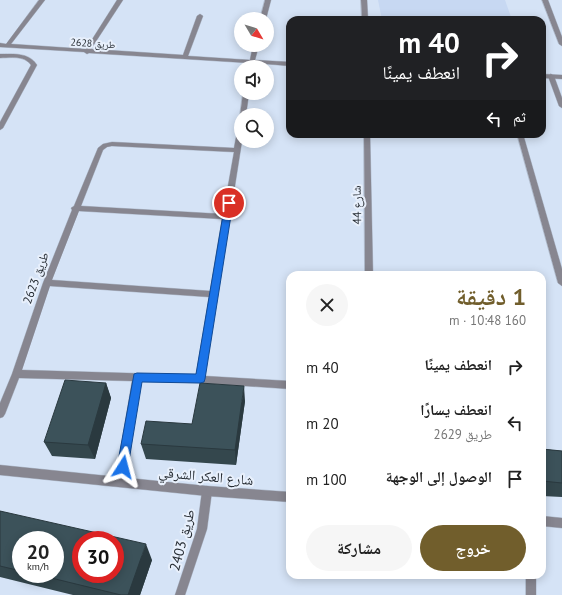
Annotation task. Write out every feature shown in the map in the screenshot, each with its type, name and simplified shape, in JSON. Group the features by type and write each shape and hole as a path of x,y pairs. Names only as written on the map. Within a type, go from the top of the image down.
{"street":[{"path":"7,46 42,0"},
{"path":"87,52 120,0"},
{"path":"265,12 268,0"},
{"path":"364,0 364,16"},
{"path":"545,0 562,44"},
{"path":"185,58 200,16"},
{"name":"طريق 2628","path":"0,46 234,62"},
{"path":"0,56 28,58 33,61 34,64 0,128"},
{"name":"طريق 2628","path":"274,64 286,64"},
{"path":"546,76 562,77"},
{"path":"550,76 562,106"},
{"name":"شارع 44","path":"367,138 369,271"},
{"path":"521,138 562,283"},
{"name":"طريق 2623","path":"0,414 16,374 47,283 98,151 105,145 112,144 237,150"},
{"path":"200,379 237,150"},
{"path":"75,208 226,217"},
{"path":"47,283 214,294"},
{"path":"16,374 200,379 286,385"},
{"path":"120,482 137,377"},
{"name":"شارع العكر الشرقي","path":"0,470 207,491 286,497"},
{"name":"طريق 2403","path":"180,595 202,529 207,491"},
{"path":"546,521 562,523"},
{"path":"531,579 531,595"}],"shaded area":[{"path":"378,0 505,0 511,16 381,16"}],"building":[{"path":"65,380 106,383 88,445 44,442"},
{"path":"200,383 244,386 235,450 141,444 146,421 192,424"},
{"path":"546,449 562,451 562,483 546,481"},
{"path":"0,511 88,531 72,531 72,583 124,583 124,539 146,544 128,595 121,595 64,581 64,531 12,531 12,569 0,566"}],"route":[{"path":"123,467 137,377 200,379 229,203"}]}
